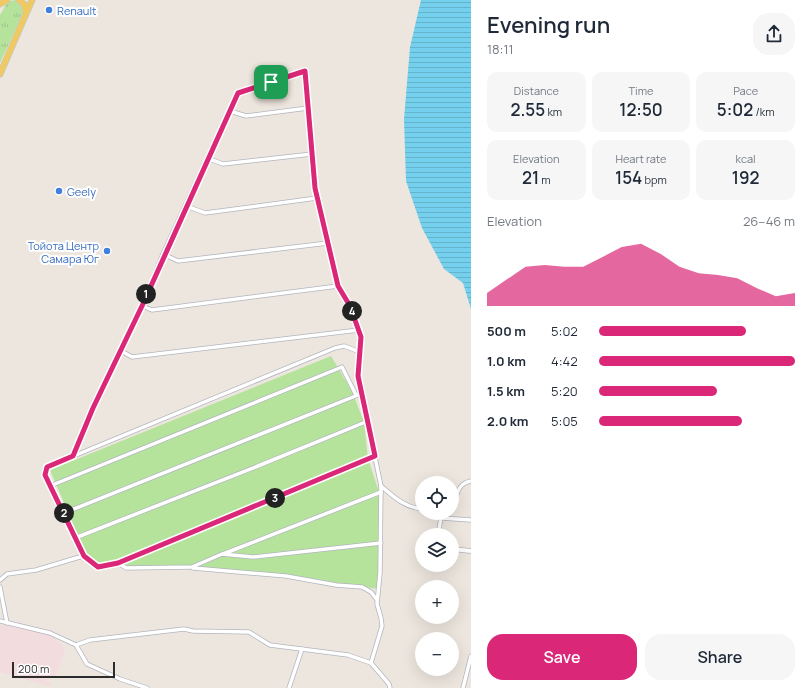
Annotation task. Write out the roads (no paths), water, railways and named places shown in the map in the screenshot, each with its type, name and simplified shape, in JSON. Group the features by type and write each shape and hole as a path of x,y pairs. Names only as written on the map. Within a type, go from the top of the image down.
{"main road":[{"path":"0,4 2,0"},
{"path":"0,4 7,0"},
{"path":"19,0 24,4 26,15"},
{"path":"0,74 32,0"}],"street":[{"path":"73,456 93,408 142,306 163,254 238,93 305,71 317,198 338,286 350,306 361,337 358,368 381,486 380,580 377,600 382,626 371,663"},
{"path":"230,110 246,116 308,108"},
{"path":"207,158 223,164 312,154"},
{"path":"186,206 205,213 317,198"},
{"path":"163,254 178,261 328,243"},
{"path":"142,306 152,310 338,286"},
{"path":"121,351 132,357 359,330"},
{"path":"360,352 348,347 339,347 47,467 45,475 84,556 98,567 118,563 375,456"},
{"path":"50,486 342,367 356,395"},
{"path":"64,513 362,393"},
{"path":"75,538 368,421"},
{"path":"459,489 462,484 471,482"},
{"path":"381,486 401,503 415,508"},
{"path":"192,567 381,492"},
{"path":"459,519 471,520"},
{"path":"222,554 253,557 381,543"},
{"path":"459,550 471,551"},
{"path":"0,580 5,575 36,570 84,556"},
{"path":"118,563 126,568 192,567 286,576 336,585 362,587 372,592 377,600"},
{"path":"0,587 7,623"},
{"path":"0,621 50,633 76,645 87,664 120,679 147,688"},
{"path":"76,645 90,640 184,629 193,631 249,632 270,645 348,655 371,663 389,684 390,688"},
{"path":"289,688 302,649"},
{"path":"463,688 471,656"}],"water":[{"path":"421,0 471,0 471,309 463,283 444,269 422,228 406,181 404,119 410,47"}],"place":[{"name":"Renault","path":"49,10"},
{"name":"Geely","path":"59,191"},
{"name":"Тойота Центр Самара Юг","path":"107,251"}]}
